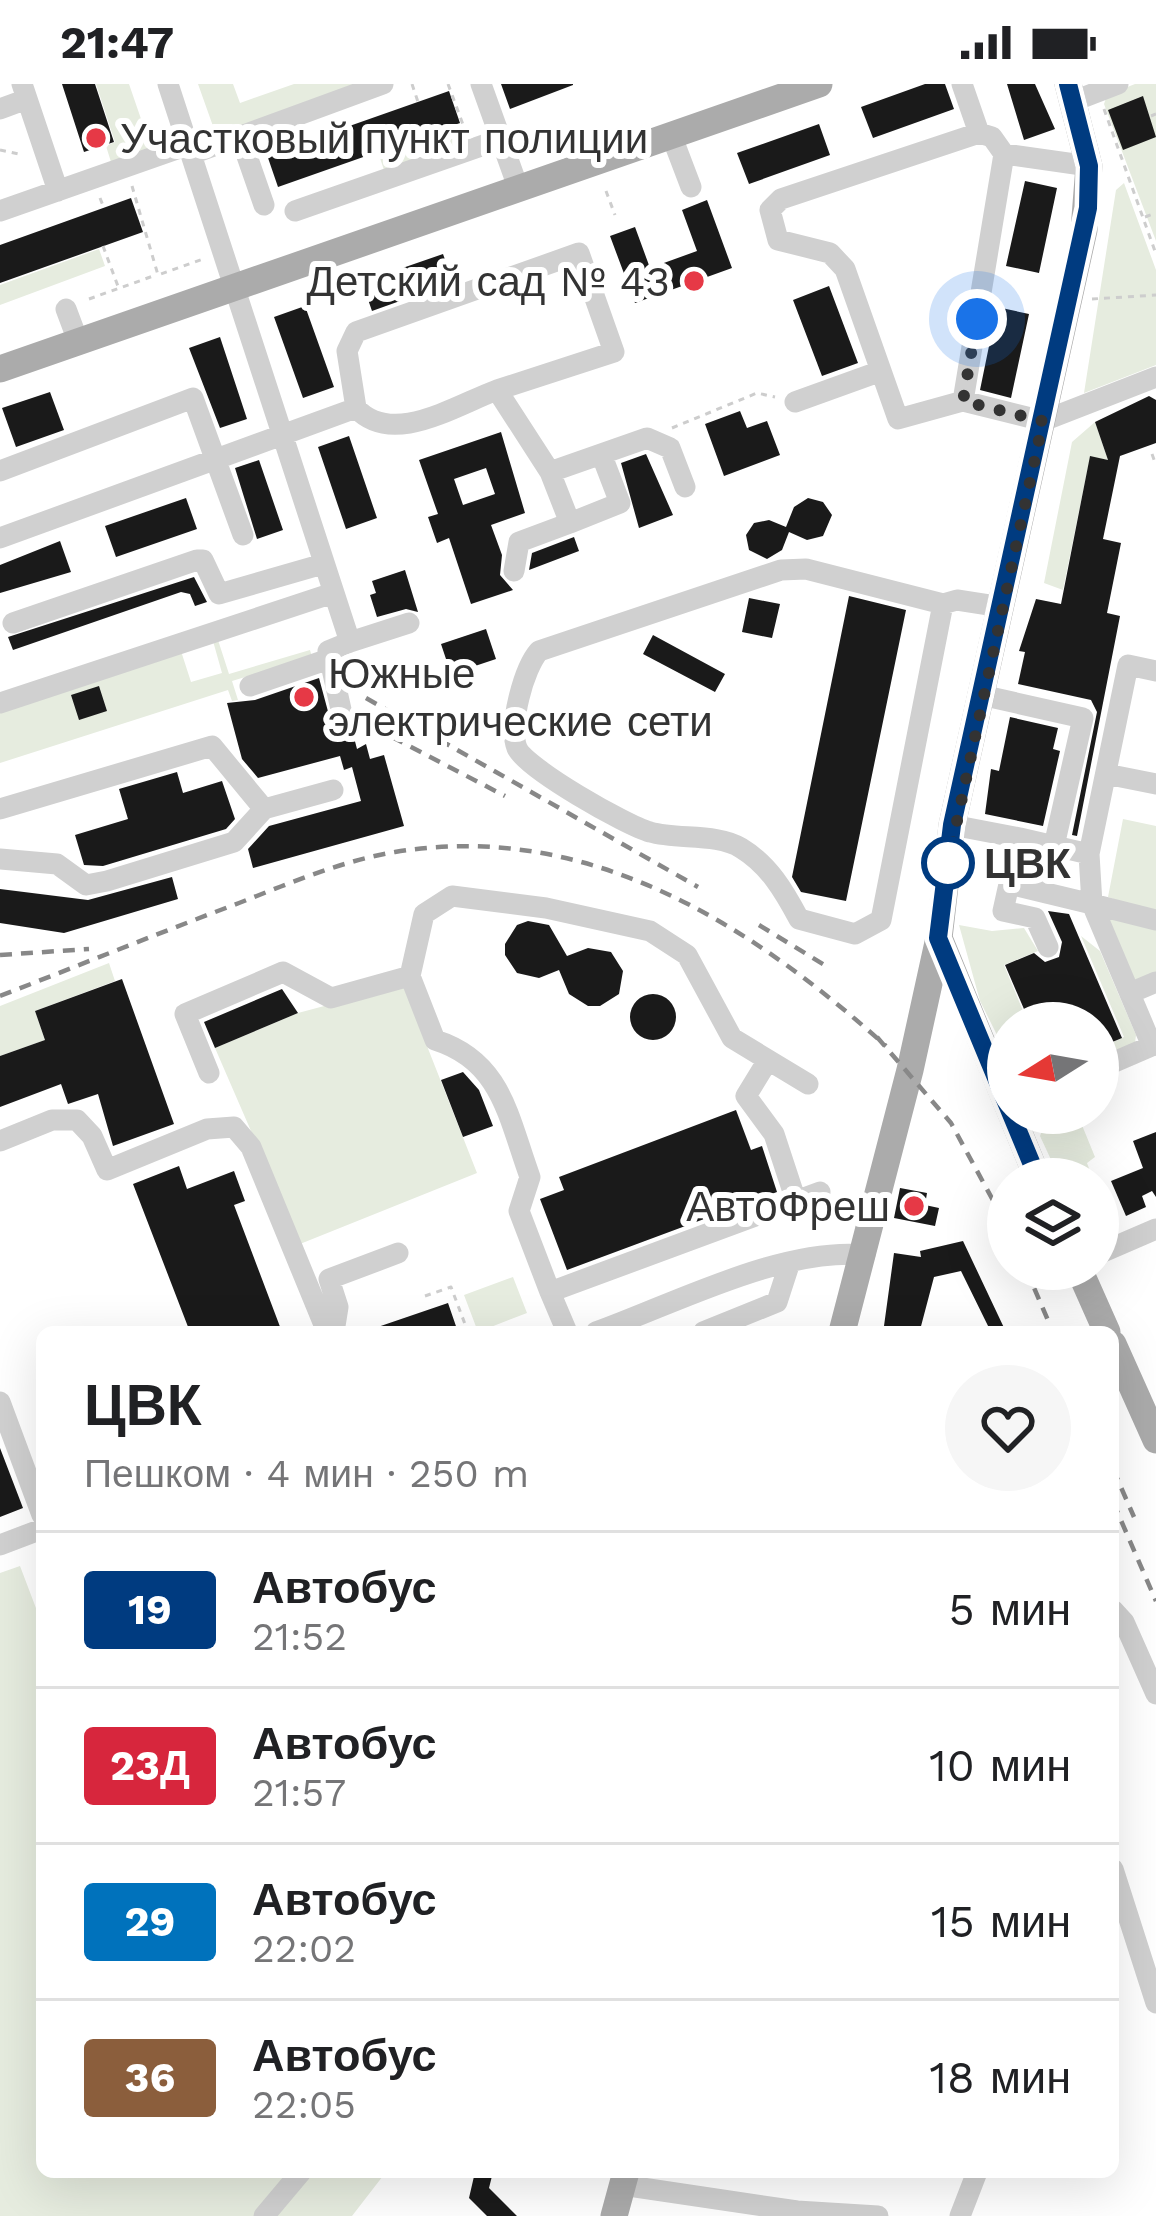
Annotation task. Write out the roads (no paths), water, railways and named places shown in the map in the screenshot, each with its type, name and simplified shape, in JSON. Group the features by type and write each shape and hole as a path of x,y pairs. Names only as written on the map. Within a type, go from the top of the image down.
{"main road":[{"path":"0,369 672,136 764,93 819,84"},
{"path":"844,1326 865,1255 938,938 952,825 1084,230 1090,90"},
{"path":"938,938 987,1058"},
{"path":"1088,1290 1105,1326"},
{"path":"1119,1353 1146,1391 1156,1440"},
{"path":"614,2216 624,2179"}],"street":[{"path":"168,84 350,642"},
{"path":"0,211 240,136 383,84"},
{"path":"481,84 519,190"},
{"path":"962,84 980,133"},
{"path":"0,109 25,92 58,191"},
{"path":"963,401 1004,154 992,137 980,133 781,199 770,210 778,240 830,254 844,269 898,419 963,401 1043,421 1156,377"},
{"path":"240,136 264,205"},
{"path":"672,136 691,187"},
{"path":"296,211 500,139"},
{"path":"1004,154 1089,166"},
{"path":"579,253 614,352 392,429 369,422 356,408 347,351 356,332 579,253"},
{"path":"66,309 78,341"},
{"path":"794,402 881,371"},
{"path":"497,391 550,472 569,523"},
{"path":"0,471 193,398 243,535"},
{"path":"0,538 356,408"},
{"path":"550,472 647,438 670,448 685,487"},
{"path":"514,571 519,542 620,503 602,456"},
{"path":"13,623 197,560 203,560 219,594 323,564"},
{"path":"943,604 881,920 855,934 799,919 779,881 738,845 646,832 540,771 517,748 514,735 530,662 556,643 781,570 806,569 943,604 957,600 1002,607"},
{"path":"0,703 336,603"},
{"path":"342,714 326,660 328,651 409,623"},
{"path":"250,686 326,660"},
{"path":"1119,1060 1154,1045 1092,904 1089,854 1128,665 1156,670"},
{"path":"981,695 1083,718 1054,846"},
{"path":"0,809 212,746 265,808"},
{"path":"1106,774 1156,784"},
{"path":"0,859 57,864 86,885 107,881 234,842 265,808 333,790"},
{"path":"952,825 1089,854"},
{"path":"1020,838 1003,911 1035,918 1048,947"},
{"path":"1009,884 1156,920"},
{"path":"564,1326 519,1210 530,1177 495,1082 469,1051 435,1040 410,976 424,914 452,896 546,908 650,931 687,956 732,1038 808,1084"},
{"path":"209,1073 185,1014 283,972 331,998 410,976"},
{"path":"1130,993 1156,982"},
{"path":"768,1060 746,1096 774,1134 796,1201"},
{"path":"0,1141 52,1120 77,1120 92,1136 106,1170 207,1129 234,1127 250,1147 328,1326"},
{"path":"550,1292 820,1192"},
{"path":"1119,1245 1156,1229"},
{"path":"333,1326 338,1306 328,1279 398,1253"},
{"path":"613,1326 790,1262 826,1254 865,1255"},
{"path":"738,1326 777,1302 790,1262"},
{"path":"0,1402 36,1499"},
{"path":"0,1545 36,1531"},
{"path":"1119,1617 1156,1694"},
{"path":"1119,1888 1156,2002"},
{"path":"264,2216 297,2178"},
{"path":"960,2216 975,2178"},
{"path":"624,2179 826,2214 878,2216"}],"railway":[{"path":"366,698 698,887"},
{"path":"392,737 505,796"},
{"path":"0,996 335,867 395,852 466,846 534,852 599,867 661,891 779,960 886,1046"},
{"path":"759,925 826,966"},
{"path":"0,955 89,949"},
{"path":"877,1037 951,1123 987,1189"},
{"path":"1035,1290 1050,1326"},
{"path":"1119,1483 1134,1517"},
{"path":"1119,1516 1156,1601"}],"place":[{"name":"Участковый пункт полиции","path":"96,138"},
{"name":"Детский сад № 43","path":"694,281"},
{"name":"Южные электрические сети","path":"304,697"},
{"name":"ЦВК","path":"948,863"},
{"name":"АвтоФреш","path":"914,1206"}]}
